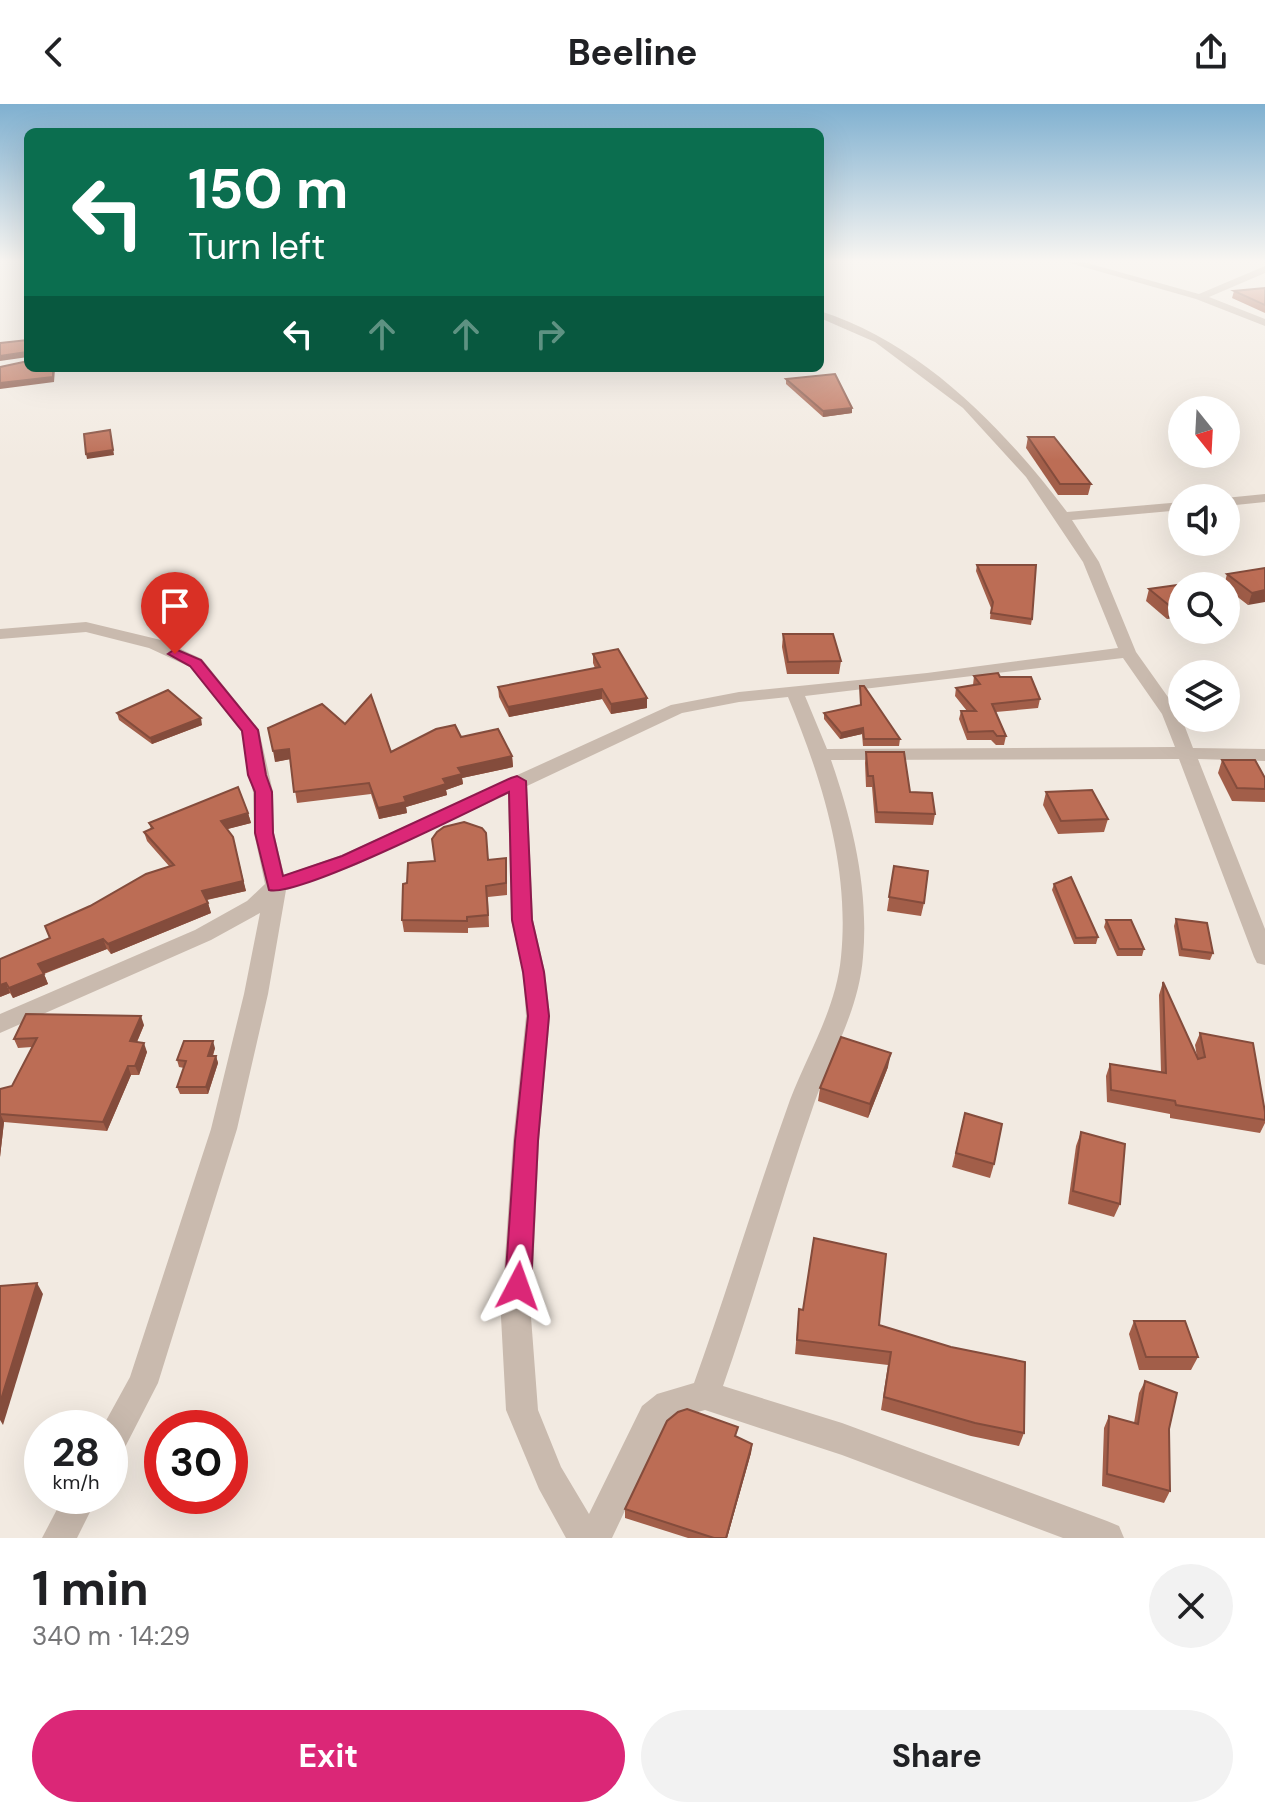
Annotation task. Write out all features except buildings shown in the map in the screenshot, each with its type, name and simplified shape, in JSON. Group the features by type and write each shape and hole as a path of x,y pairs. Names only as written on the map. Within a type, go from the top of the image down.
{"street":[{"path":"849,327 879,340 967,405 1031,474 1063,517 1091,562 1128,652 1171,714 1265,957"},
{"path":"1240,501 1265,498"},
{"path":"1063,517 1168,507"},
{"path":"0,634 86,627 155,644 196,663 250,730 263,792 264,833 276,886 256,994 224,1129 143,1383 128,1411"},
{"path":"0,1024 203,935 255,906 276,886 349,860 677,709 739,697 1128,652"},
{"path":"705,1395 814,1068 845,997 852,956 851,892 839,814 822,754 795,692"},
{"path":"822,754 898,757 1186,752 1265,755"},
{"path":"517,781 522,920 534,972 538,1016 526,1141 516,1317 522,1410 550,1478 585,1538"},
{"path":"595,1538 653,1417 668,1405 705,1395 842,1439 1107,1538"},
{"path":"59,1538 72,1514"}],"route":[{"path":"175,654 196,663 250,730 263,792 264,833 276,886 349,860 517,781 522,920 534,972 538,1016 526,1141 518,1286"}]}
